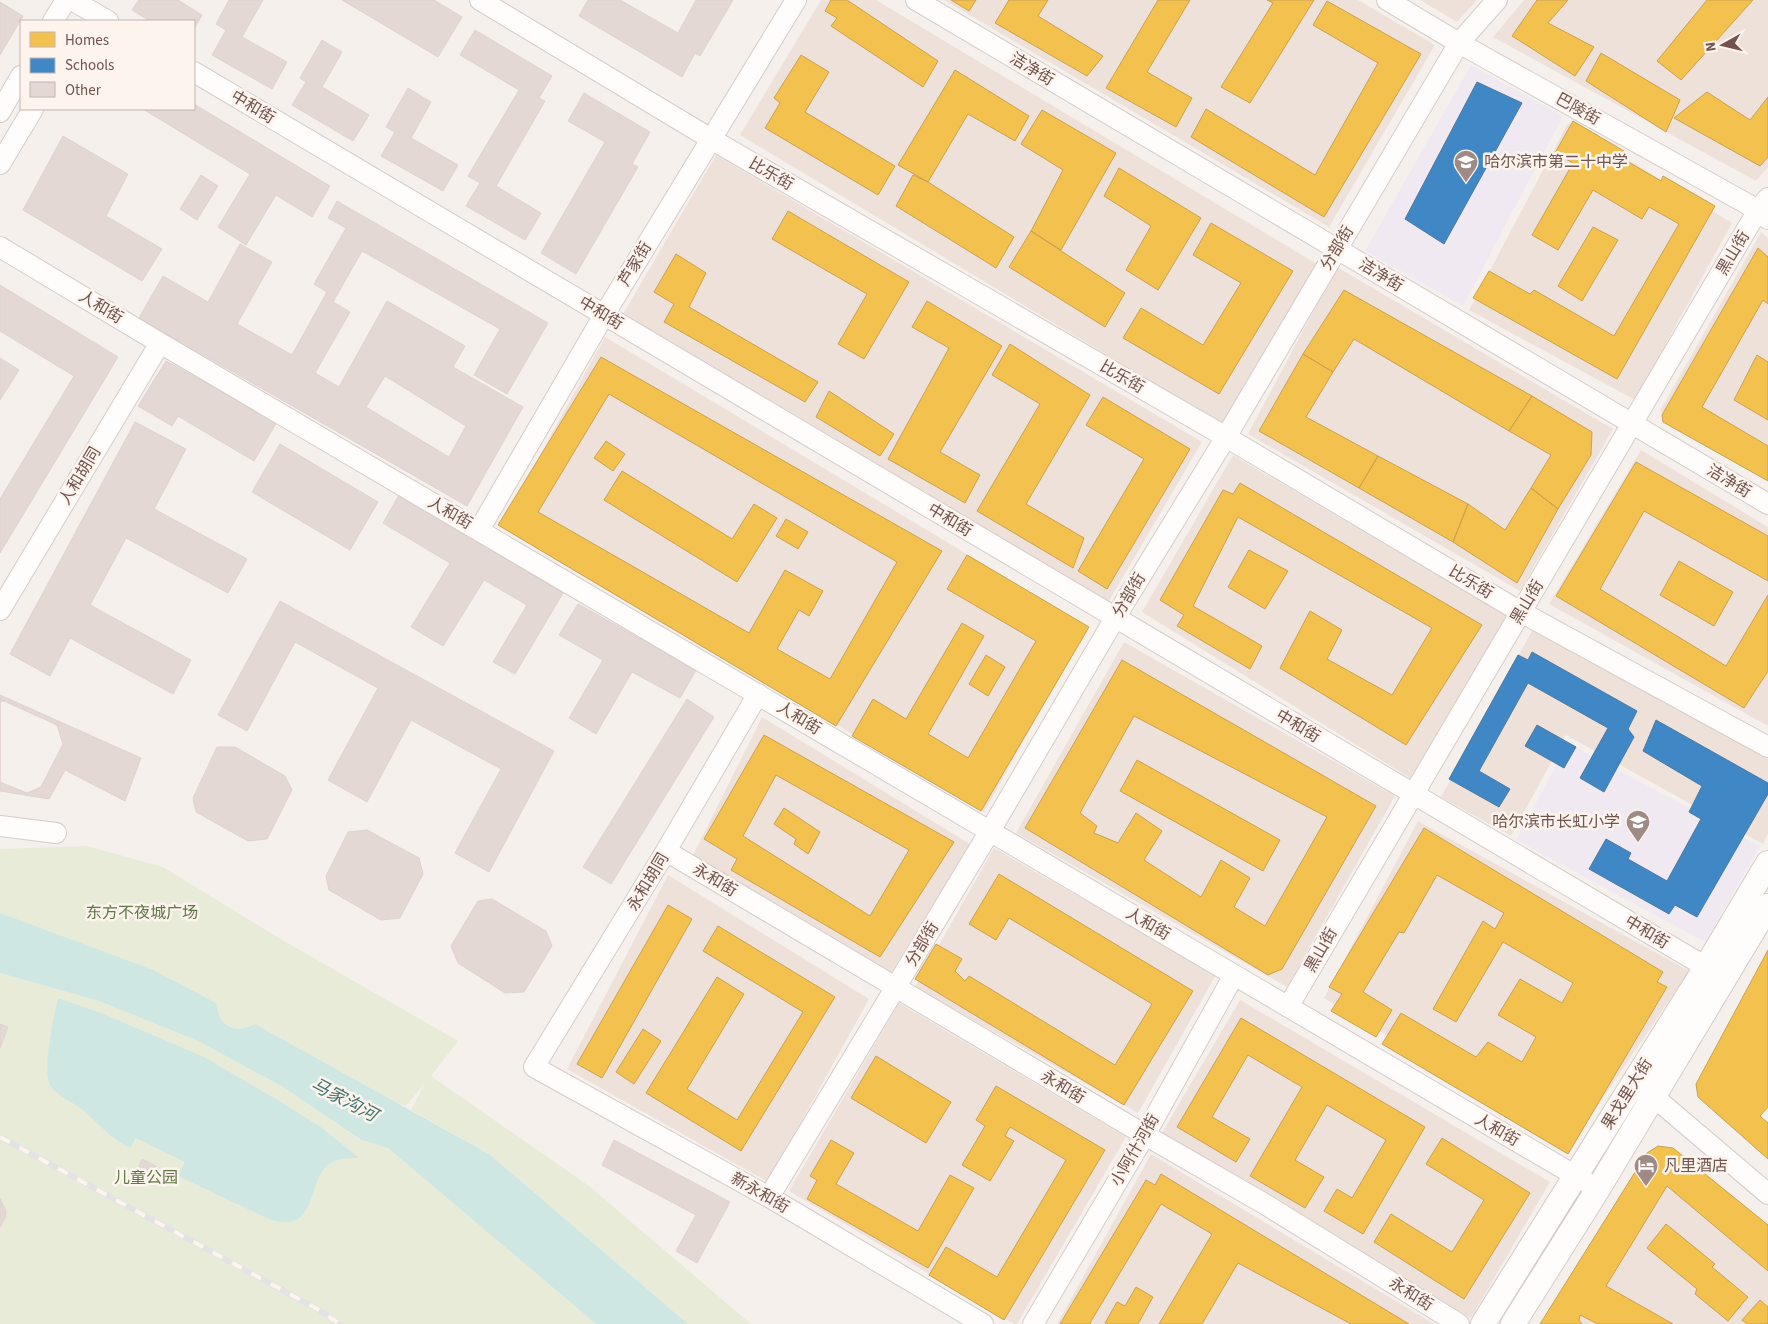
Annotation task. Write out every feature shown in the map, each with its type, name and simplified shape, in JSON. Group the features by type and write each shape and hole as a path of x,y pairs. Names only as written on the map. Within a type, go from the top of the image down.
{"main road":[{"name":"果戈里大街","path":"1483,1324 1706,967 1768,863"},
{"name":"果戈里大街","path":"1513,1324 1598,1189 1768,906"}],"street":[{"path":"54,20 66,0"},
{"path":"72,0 96,14"},
{"name":"比乐街","path":"480,0 711,139 1226,437 1521,612 1768,747"},
{"name":"芦家街","path":"479,530 604,315 796,0"},
{"name":"洁净街","path":"916,0 1768,504"},
{"name":"巴陵街","path":"1387,0 1459,43 1765,209"},
{"name":"分部街","path":"768,1197 990,831 1115,618 1226,437 1459,43 1497,0"},
{"name":"中和街","path":"195,73 1706,967"},
{"path":"0,112 20,78"},
{"path":"0,164 32,110"},
{"name":"黑山街","path":"1288,1007 1632,424 1765,209"},
{"name":"人和街","path":"0,247 1598,1189"},
{"name":"人和胡同","path":"0,610 160,343"},
{"name":"永和胡同","path":"534,1067 666,852 758,694"},
{"path":"0,826 56,833"},
{"name":"永和街","path":"666,852 1144,1135 1263,1203 1459,1324"},
{"name":"小阿什河街","path":"1033,1324 1144,1135 1234,975"},
{"name":"新永和街","path":"534,1067 768,1197 983,1324"},
{"path":"1633,1084 1654,1097 1768,1194"}],"shaded area":[{"path":"821,0 876,0 1317,264 1222,424 740,135"},
{"path":"944,0 1358,0 1435,45 1329,227"},
{"path":"1420,0 1477,0 1457,22"},
{"path":"1524,0 1768,0 1768,167 1756,181 1493,37"},
{"name":"哈尔滨市第二十中学","path":"1471,65 1563,116 1463,306 1365,251"},
{"path":"1568,123 1732,223 1635,400 1469,310"},
{"path":"716,155 1202,442 1109,601 623,314"},
{"path":"1761,232 1768,238 1768,478 1660,411"},
{"path":"1337,267 1613,429 1520,591 1248,434"},
{"path":"605,337 1087,626 984,812 501,526"},
{"path":"1641,450 1768,527 1768,726 1549,604"},
{"path":"1233,455 1507,616 1413,780 1142,612"},
{"path":"1533,629 1768,759 1768,834 1763,844 1566,735 1511,836 1441,797"},
{"path":"1124,642 1395,796 1287,987 1016,833"},
{"path":"762,717 970,844 891,973 693,855"},
{"name":"哈尔滨市长虹小学","path":"1568,743 1760,846 1705,942 1516,840"},
{"path":"1418,821 1689,971 1571,1145 1324,998"},
{"path":"994,848 1216,975 1138,1113 915,987"},
{"path":"668,875 869,999 768,1182 567,1069"},
{"path":"1240,1000 1550,1182 1471,1318 1160,1136"},
{"path":"899,1003 1126,1137 1017,1324 1014,1324 789,1191"},
{"path":"1658,1146 1673,1148 1768,1228 1768,1324 1540,1324 1647,1153"},
{"path":"1151,1154 1434,1324 1057,1324"}],"green space":[{"name":"东方不夜城广场","path":"87,846 163,867 279,938 458,1041 431,1076 589,1186 751,1324 688,1324 489,1154 411,1110 425,1083 406,1106 397,1103 255,1024 249,1027 232,1028 224,1022 217,1010 42,930 0,913 0,849"},
{"name":"儿童公园","path":"0,973 99,1001 198,1041 283,1087 360,1140 388,1148 596,1324 0,1324"}],"water":[{"name":"马家沟河","path":"0,913 153,970 216,1003 220,1018 229,1026 240,1029 255,1024 489,1154 688,1324 596,1324 388,1148 361,1140 283,1087 198,1041 99,1001 0,973"},
{"path":"58,998 101,1013 204,1057 322,1128 359,1158 338,1160 325,1168 316,1183 307,1209 294,1221 288,1222 271,1220 178,1176 185,1162 136,1138 130,1148 111,1135 83,1110 57,1093 50,1085 47,1067 48,1055"}],"building: Homes":[{"path":"831,0 847,0 938,61 923,87 831,26 837,18 825,11"},
{"path":"951,0 976,0 969,11"},
{"path":"1009,0 1048,0 1038,16 1103,56 1087,76 995,23"},
{"path":"1158,0 1190,0 1147,72 1192,98 1176,127 1106,88"},
{"path":"1267,0 1314,0 1250,103 1221,87 1273,3"},
{"path":"1537,0 1568,0 1548,23 1594,47 1575,76 1512,36"},
{"path":"1707,0 1753,0 1681,80 1657,61"},
{"path":"1327,1 1421,54 1324,217 1191,137 1206,109 1315,175 1378,63 1313,25"},
{"path":"1601,53 1680,100 1666,132 1586,81"},
{"path":"801,55 829,72 805,112 895,166 878,195 765,128 780,103 774,98"},
{"path":"955,70 1029,116 1015,141 968,114 928,182 898,165"},
{"path":"1707,92 1750,120 1768,97 1768,157 1760,166 1674,118"},
{"path":"1042,110 1116,153 1061,250 1031,231 1063,170 1021,144"},
{"path":"1573,121 1624,151 1620,157 1661,181 1663,176 1715,206 1617,379 1473,298 1489,271 1530,294 1534,290 1614,336 1679,224 1649,207 1642,219 1593,190 1558,250 1532,235 1573,163 1555,153"},
{"path":"1119,168 1201,218 1158,290 1126,270 1151,226 1104,196"},
{"path":"913,175 928,182 1014,237 996,268 896,206"},
{"path":"788,211 909,282 864,359 838,344 867,294 772,239"},
{"path":"1211,223 1293,271 1219,394 1123,338 1141,308 1203,345 1241,283 1193,255"},
{"path":"1593,227 1618,240 1582,301 1558,286"},
{"path":"1031,231 1125,293 1105,327 1009,267"},
{"path":"1758,248 1768,257 1768,304 1763,300 1702,407 1768,446 1768,481 1663,422 1662,415"},
{"path":"676,254 706,273 689,307 818,382 805,402 664,322 674,304 654,292"},
{"path":"1344,290 1532,396 1509,431 1354,339 1333,372 1303,354"},
{"path":"927,301 1002,346 940,452 980,475 965,503 888,459 949,348 912,327"},
{"path":"1010,344 1090,395 1026,504 1084,538 1073,568 977,511 1040,404 992,375"},
{"path":"1303,354 1333,372 1306,417 1378,456 1359,488 1259,431"},
{"path":"1757,355 1768,362 1768,420 1734,400"},
{"path":"601,357 942,551 836,726 498,525","holes":["609,394 897,562 830,679 777,649 799,610 809,616 823,591 785,570 749,633 538,512"]},
{"path":"829,391 894,434 880,456 816,417"},
{"path":"1532,396 1592,432 1591,455 1558,509 1531,488 1551,455 1509,431"},
{"path":"1103,397 1190,449 1107,589 1078,571 1144,459 1086,425"},
{"path":"606,441 625,454 613,471 594,458"},
{"path":"1378,456 1468,504 1453,542 1359,488"},
{"path":"1636,462 1768,536 1768,581 1644,511 1600,589 1726,666 1768,595 1768,671 1744,708 1556,596"},
{"path":"622,471 732,539 754,504 777,518 737,582 604,500"},
{"path":"1240,483 1482,625 1406,745 1280,668 1310,611 1342,630 1327,659 1392,695 1432,628 1238,517 1193,606 1262,646 1250,669 1177,626 1184,615 1160,600 1223,490 1233,494"},
{"path":"1531,488 1558,509 1517,583 1453,542 1468,504 1505,530"},
{"path":"786,519 808,532 798,549 776,536"},
{"path":"1249,550 1288,571 1265,609 1228,587"},
{"path":"967,555 1089,627 981,811 852,736 873,699 906,719 962,623 984,636 928,734 968,758 1036,641 947,589"},
{"path":"1679,561 1733,592 1714,626 1660,595"},
{"path":"986,655 1005,667 988,696 969,684"},
{"path":"1122,660 1376,806 1282,969 1268,975 1025,828","holes":["1134,716 1327,817 1265,926 1234,907 1250,878 1221,860 1201,897 1144,860 1162,831 1136,813 1118,843 1094,833 1097,826 1080,813"]},
{"path":"764,735 954,842 880,957 731,870 737,859 704,839","holes":["776,775 909,850 870,916 743,836"]},
{"path":"1137,760 1280,840 1263,871 1120,791"},
{"path":"784,808 820,832 808,854 794,844 796,839 774,824"},
{"path":"1424,828 1663,972 1657,982 1667,987 1568,1154 1382,1044 1401,1013 1476,1057 1488,1042 1522,1062 1536,1037 1498,1015 1520,979 1562,1003 1573,983 1503,942 1456,1022 1433,1009 1483,921 1495,929 1504,913 1437,875 1404,933 1399,932 1363,992 1392,1010 1376,1037 1331,1011 1342,994 1329,987"},
{"path":"999,874 1193,991 1124,1105 915,979 936,944 962,959 955,971 965,981 969,976 1115,1065 1152,1004 1009,918 996,940 969,924"},
{"path":"668,905 692,919 602,1078 577,1064"},
{"path":"718,926 835,997 741,1151 646,1093 717,977 744,994 687,1089 737,1120 803,1012 703,951"},
{"path":"1768,950 1768,1107 1760,1116 1768,1123 1768,1159 1698,1097 1696,1084"},
{"path":"1241,1018 1425,1127 1363,1234 1324,1211 1337,1189 1352,1198 1386,1140 1327,1105 1295,1160 1324,1177 1305,1208 1250,1176 1302,1087 1248,1055 1212,1117 1250,1139 1236,1162 1177,1127"},
{"path":"643,1029 661,1041 634,1084 616,1072"},
{"path":"876,1056 951,1102 926,1143 851,1098"},
{"path":"996,1086 1105,1150 1004,1320 929,1275 946,1247 997,1277 1066,1160 1010,1127 1005,1136 1014,1141 990,1181 962,1165 985,1126 976,1120"},
{"path":"1442,1138 1530,1193 1464,1299 1374,1242 1391,1214 1452,1252 1484,1200 1426,1164"},
{"path":"831,1140 854,1153 836,1184 918,1231 950,1175 974,1188 928,1268 807,1199 817,1180 810,1176"},
{"path":"1658,1146 1673,1148 1768,1225 1768,1271 1667,1186 1606,1286 1673,1324 1598,1324 1580,1315 1579,1320 1582,1324 1540,1324 1647,1153"},
{"path":"1161,1174 1409,1324 1351,1324 1238,1263 1202,1324 1159,1324 1212,1234 1161,1204 1091,1324 1060,1324 1146,1180 1155,1185"},
{"path":"1666,1224 1715,1264 1712,1267 1748,1297 1728,1321 1695,1294 1697,1289 1647,1248"},
{"path":"1136,1287 1153,1297 1138,1324 1105,1323 1117,1302 1125,1306"},
{"path":"1760,1300 1768,1307 1768,1324 1747,1324 1742,1320"}],"building: Schools":[{"path":"1477,82 1522,103 1444,244 1405,219"},
{"path":"1532,652 1637,711 1628,729 1634,737 1604,792 1580,778 1608,728 1528,683 1479,771 1510,789 1499,807 1449,779 1518,655 1528,660"},
{"path":"1656,720 1768,783 1768,794 1697,917 1675,905 1669,914 1589,869 1606,839 1631,853 1628,859 1667,881 1701,819 1689,812 1702,786 1643,751"},
{"path":"1537,725 1576,747 1564,768 1525,746"}],"building: Other":[{"path":"139,0 178,0 202,15 195,27 195,20 148,20 132,10"},
{"path":"229,0 263,0 242,37 287,62 272,89 212,55 226,30 216,24"},
{"path":"342,0 434,0 462,17 438,57"},
{"path":"588,0 620,0 678,33 696,0 733,0 700,56 695,53 682,77 579,16"},
{"path":"0,2 23,16 0,55"},
{"path":"475,30 552,76 539,98 545,101 496,186 541,213 525,240 466,206 480,183 468,176 519,90 460,55"},
{"path":"322,40 342,52 322,87 369,115 353,141 292,105 306,82 300,78"},
{"path":"408,88 431,102 411,138 458,165 443,191 381,156 395,132 386,127"},
{"path":"584,93 650,132 632,164 638,167 576,274 541,253 605,142 568,121"},
{"path":"195,105 330,186 312,217 276,195 246,245 218,227 250,174 145,110 195,110"},
{"path":"63,136 128,174 106,216 162,249 142,281 23,210"},
{"path":"201,175 218,186 197,220 180,209"},
{"path":"337,201 548,323 507,394 474,375 500,329 362,251 333,302 350,312 315,373 339,387 387,301 465,346 453,367 523,407 467,506 139,318 163,276 208,302 240,244 272,262 237,324 292,355 327,292 314,284 346,228 328,218","holes":["385,376 466,426 449,457 366,407"]},
{"path":"0,285 118,357 0,553 0,499 74,376 0,331"},
{"path":"0,358 19,370 0,400"},
{"path":"166,361 277,422 254,461 178,416 172,426 138,406"},
{"path":"135,422 186,449 154,509 247,559 228,593 126,538 90,605 191,660 173,694 70,638 50,676 10,654"},
{"path":"280,444 378,502 350,550 252,492"},
{"path":"399,495 563,593 515,674 493,662 527,605 484,580 443,646 411,627 450,563 383,523"},
{"path":"280,601 554,751 489,872 455,853 501,769 411,720 367,802 328,780 378,688 295,642 247,731 218,715"},
{"path":"578,604 696,670 680,698 632,672 596,734 569,718 603,660 559,635"},
{"path":"0,695 141,758 125,801 65,770 49,799 0,791"},
{"path":"687,699 714,717 611,884 583,867"},
{"path":"4,701 57,725 63,744 41,787 27,793 0,782 0,702"},
{"path":"217,747 235,747 285,776 292,790 267,839 248,841 196,812 193,798"},
{"path":"367,830 419,858 423,874 400,918 381,920 329,890 326,876 348,832"},
{"path":"492,899 546,931 552,946 524,992 505,993 458,963 451,946 478,901"},
{"path":"0,1024 8,1027 0,1048"},
{"path":"614,1140 730,1202 697,1263 676,1251 696,1215 602,1165"},
{"path":"142,1159 159,1168 152,1185 135,1177"},
{"path":"0,1199 6,1211 5,1218 0,1227"}],"railway":[{"path":"0,1137 319,1310 340,1324"}],"place":[{"name":"哈尔滨市第二十中学","path":"1466,183"},
{"name":"哈尔滨市长虹小学","path":"1638,843"},
{"name":"凡里酒店","path":"1646,1187"}]}
